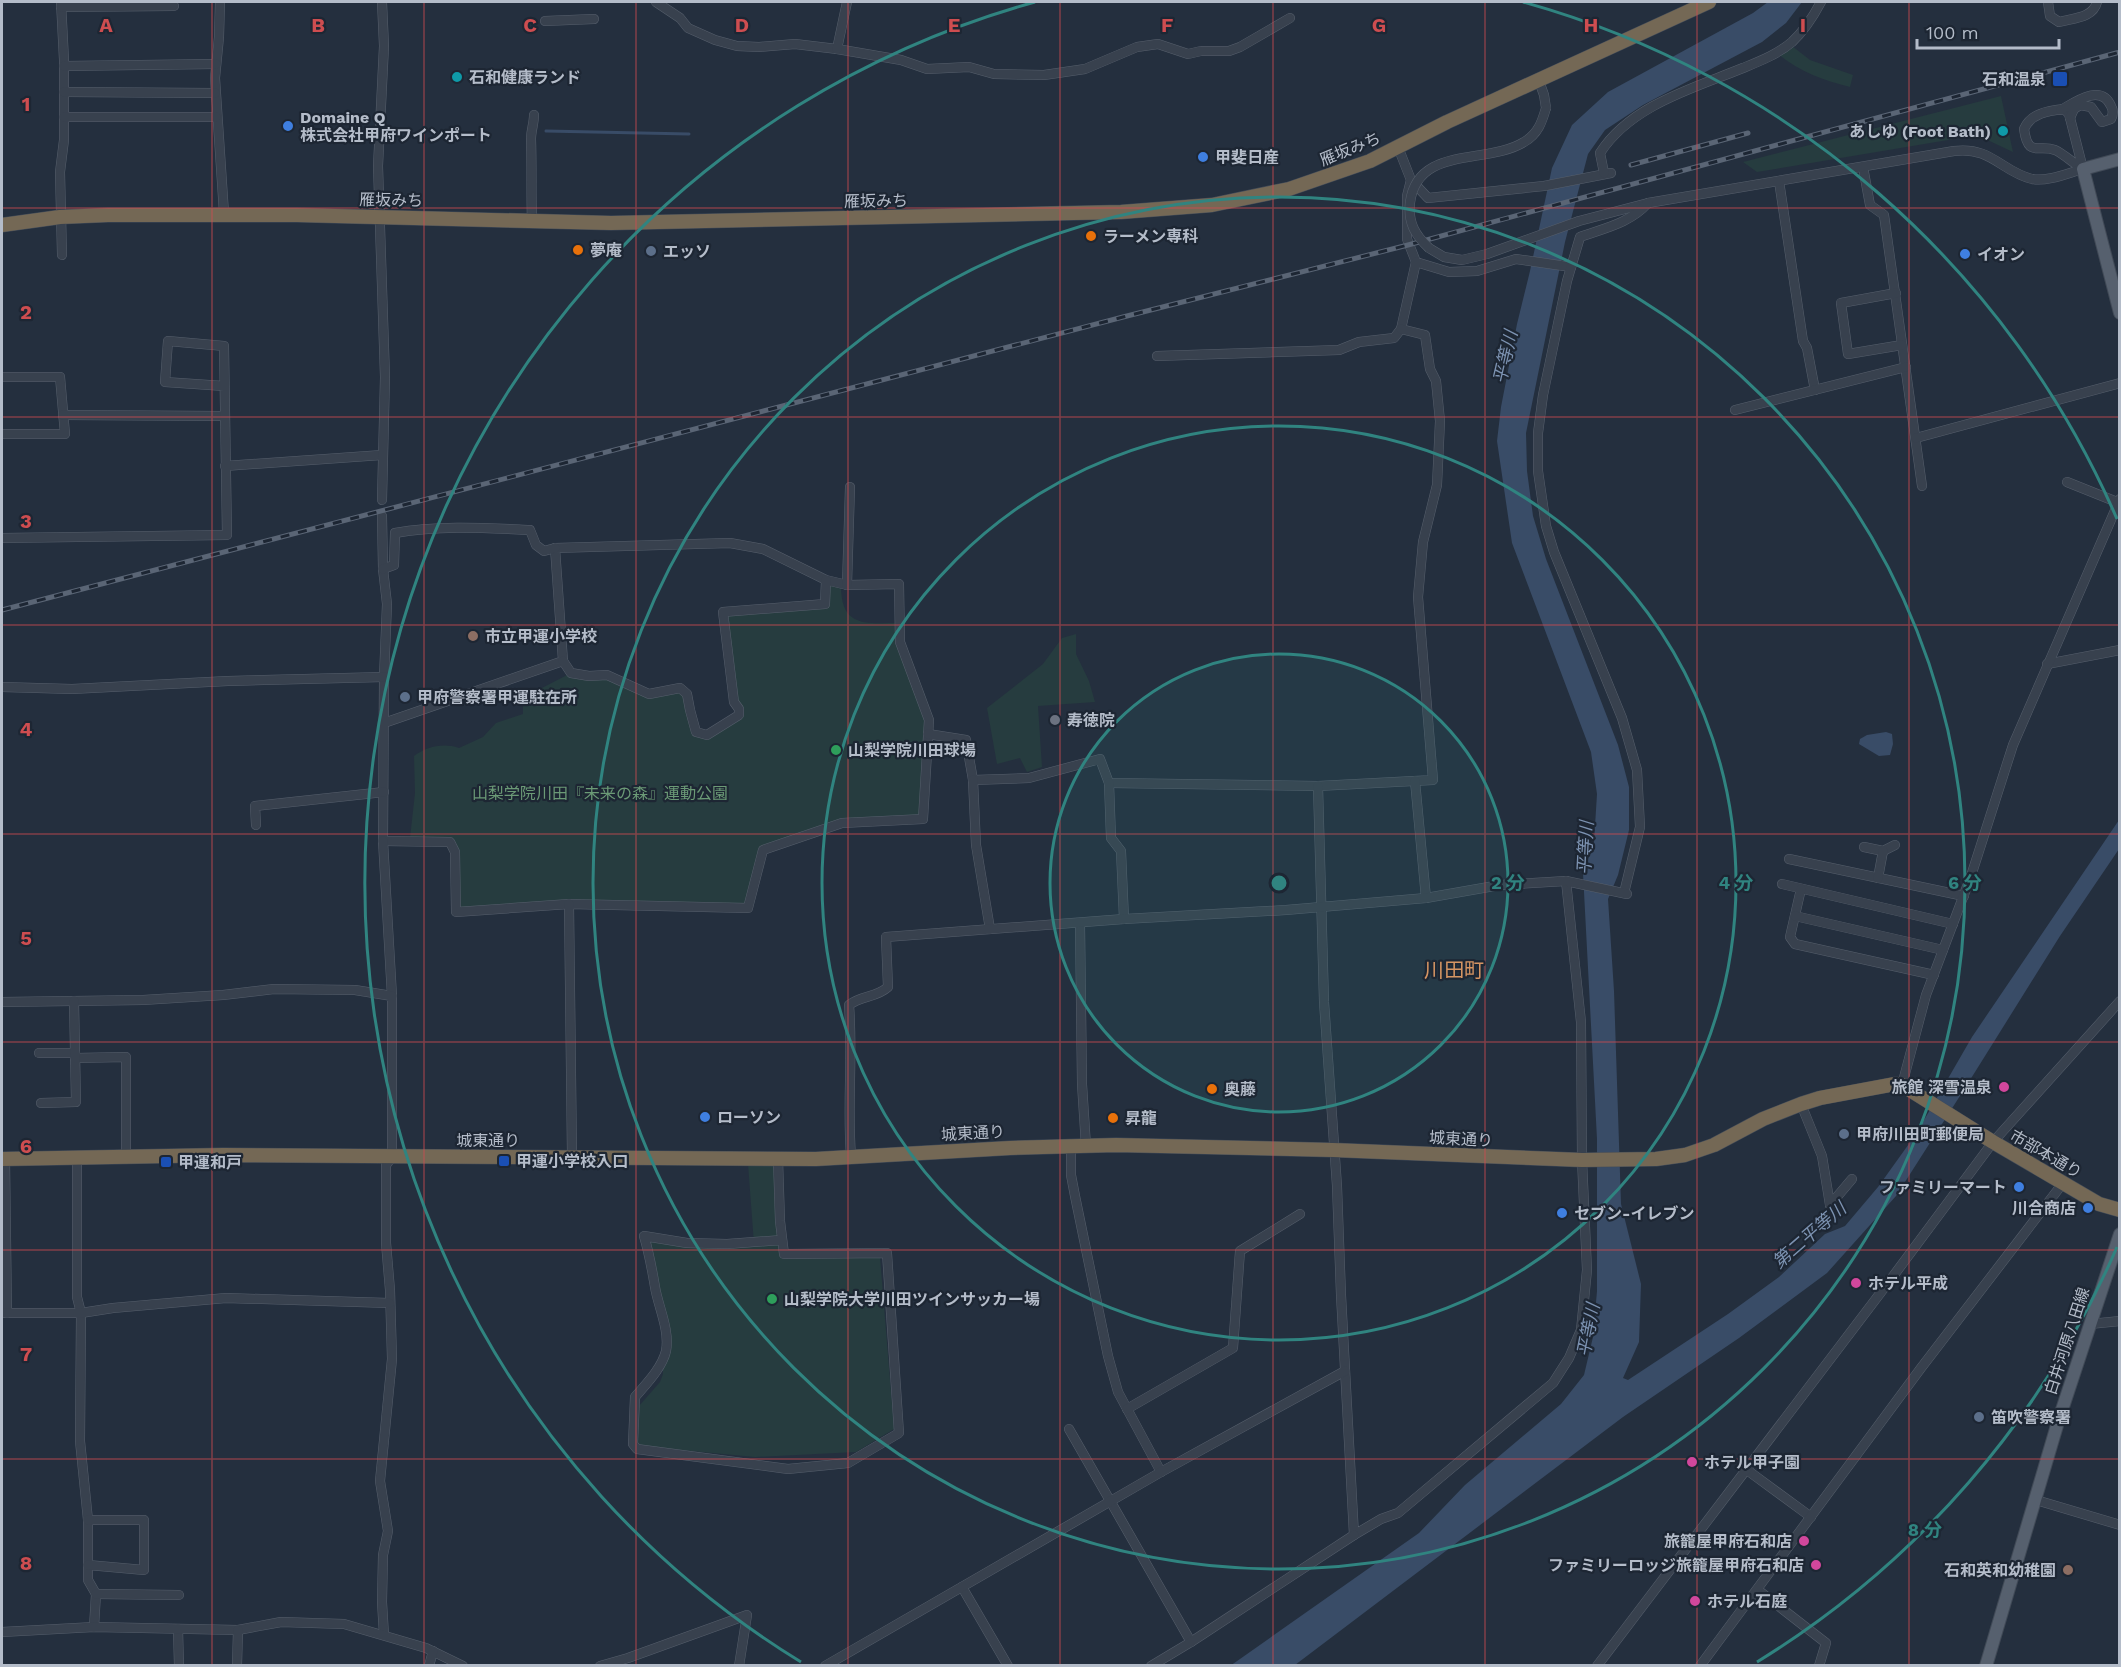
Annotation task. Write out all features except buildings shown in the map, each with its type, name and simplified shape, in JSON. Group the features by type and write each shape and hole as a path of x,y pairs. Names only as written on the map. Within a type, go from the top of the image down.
{"highway":[{"name":"雁坂みち","path":"2,225 60,217 108,214 224,213 611,223 1178,209 1212,205 1289,189 1341,172 1709,2"},
{"name":"城東通り","path":"3,1159 572,1156 778,1159 1086,1146 1334,1150 1585,1160 1656,1159 1685,1155 1714,1145 1763,1119 1801,1104 1873,1087 1902,1085"},
{"name":"市部本通り","path":"1902,1085 2099,1204 2120,1210"}],"main road":[{"path":"2120,159 2083,169 2120,313"},
{"name":"白井河原八田線","path":"1986,1665 2058,1422 2120,1234"}],"street":[{"path":"219,2 215,93 224,213"},
{"path":"382,2 384,46 378,166 385,377 382,500"},
{"path":"656,2 680,18 688,28 726,43 759,47 795,44 901,60 927,69 969,67 994,74 1044,75 1085,69 1137,47 1166,45 1188,54 1201,51 1229,51 1290,18"},
{"path":"837,49 847,2"},
{"path":"1398,147 1411,180 1428,198 1544,186 1603,174 1600,153 1626,124 1667,100 1774,53 1790,43 1806,28 1821,2"},
{"path":"2048,2 2050,16 2059,22 2088,15 2097,2"},
{"path":"62,255 60,217 64,66 61,4 174,6"},
{"path":"545,21 594,19"},
{"path":"64,66 216,64"},
{"path":"1539,81 1546,108 1538,130 1524,142 1506,150 1442,162 1422,176 1411,195 1409,212 1414,232 1429,248 1444,257 1462,260 1488,254 1578,221 1648,203 1697,193 1972,149 2033,179 2049,178 2083,169"},
{"path":"64,92 215,93"},
{"path":"2061,110 2076,100 2094,95 2105,98 2112,108 2112,117 2102,122 2091,107 2080,105 2072,111 2070,121"},
{"path":"2068,111 2083,169 2058,152 2035,148 2027,141 2024,129 2031,119 2041,114 2068,111"},
{"path":"532,221 530,180 534,114"},
{"path":"64,117 216,117"},
{"path":"1863,167 1870,205 1884,214 1922,486"},
{"path":"1157,356 1339,350 1359,342 1394,338 1401,329 1416,262 1407,239 1407,195 1411,180"},
{"path":"1779,181 1803,341 1807,348 1815,390"},
{"path":"851,1156 849,1005 858,999 882,992 888,987 886,938 1426,898 1500,885 1566,881 1624,893 1640,827 1637,770 1622,718 1554,552 1546,526 1538,471 1538,433 1568,267 1580,237 1628,220 1638,214 1648,203"},
{"path":"1416,262 1449,272 1477,271 1516,259 1568,267"},
{"path":"1896,293 1841,303 1848,354 1902,345"},
{"path":"1109,783 1318,786 1433,780 1418,597 1423,542 1437,485 1440,421 1436,381 1430,369 1425,335 1401,329"},
{"path":"2,538 227,535 224,346 168,341 165,382 224,386"},
{"path":"1735,410 1906,367"},
{"path":"2,377 60,377 65,434 2,434"},
{"path":"1916,438 2120,383"},
{"path":"63,415 224,417"},
{"path":"225,466 382,455"},
{"path":"1902,1085 1926,995 1964,896 2013,745 2118,501 2067,482"},
{"path":"847,585 850,487"},
{"path":"382,516 383,569 387,604 383,841 392,996 392,1157 386,1165 386,1243 392,1359 380,1481 388,1531 383,1555 384,1635"},
{"path":"383,569 394,565 395,533 424,528 482,527 530,530 536,545 544,551 555,548 730,543 763,549 826,580 847,585 899,584 900,642 929,720 923,819 842,823 763,850 748,909 569,904 456,912 455,852 450,842 383,841"},
{"path":"555,548 563,661 571,674 607,675 649,694 680,688 687,694 696,732 707,735 739,715 739,709 734,702 723,612 825,604 826,580"},
{"path":"2047,664 2120,650"},
{"path":"384,723 563,661"},
{"path":"2,687 72,689 228,681 384,677"},
{"path":"928,734 966,740 973,780 975,845 990,929"},
{"path":"973,780 1029,778 1100,759 1109,783 1111,838 1120,851 1124,919"},
{"path":"1415,781 1426,898"},
{"path":"1318,786 1324,1002 1337,1186 1354,1534"},
{"path":"256,825 255,806 384,792"},
{"path":"1863,847 1883,851 1895,845"},
{"path":"1878,878 1883,851"},
{"path":"1789,859 1964,896"},
{"path":"1150,1665 1191,1642 1354,1534 1381,1519 1398,1513 1553,1383 1569,1358 1581,1330 1587,1270 1581,1022 1566,881"},
{"path":"1782,884 1953,924"},
{"path":"1800,888 1790,937 1795,944 1934,975"},
{"path":"569,904 572,1156"},
{"path":"1795,916 1943,950"},
{"path":"1080,923 1082,1084 1086,1146"},
{"path":"2,1002 143,1000 274,989 355,990 392,996"},
{"path":"41,1103 76,1102 74,1001"},
{"path":"1597,1665 1747,1470 1993,1142 2120,1001"},
{"path":"39,1053 126,1057 126,1157"},
{"path":"1801,1104 1822,1156 1830,1205 1852,1179"},
{"path":"1071,1146 1071,1175 1108,1356 1118,1392 1161,1472"},
{"path":"77,1157 77,1297 81,1313 80,1441 88,1520 88,1580 96,1594 94,1627"},
{"path":"3,1159 4,1313 81,1313 226,1298 389,1303"},
{"path":"778,1159 784,1254 887,1253 899,1433 848,1463 788,1469 637,1449 633,1444 635,1397 651,1379 666,1352 666,1335 652,1262 644,1236 687,1243 727,1244 782,1240"},
{"path":"1700,1665 1928,1359 2063,1183"},
{"path":"1127,1409 1233,1348 1240,1251 1300,1214"},
{"path":"2090,1324 2120,1321"},
{"path":"825,1665 1161,1472 1345,1371"},
{"path":"1069,1429 1191,1642"},
{"path":"1747,1470 1811,1516"},
{"path":"2036,1500 2120,1525"},
{"path":"88,1520 144,1520 144,1570 88,1565"},
{"path":"962,1587 1008,1665"},
{"path":"1758,1590 1826,1643 1820,1665"},
{"path":"96,1594 179,1595"},
{"path":"600,1665 629,1662 747,1615 739,1665"},
{"path":"2,1632 94,1627 238,1630 282,1622 344,1624 433,1651 463,1665"},
{"path":"178,1629 179,1665"},
{"path":"237,1665 238,1630"},
{"path":"429,1665 433,1651"}],"green space":[{"path":"1792,46 1810,60 1853,75 1850,87 1812,75 1778,54"},
{"path":"2001,96 2013,152 1981,137 1972,136 1757,172 1743,162"},
{"name":"山梨学院川田『未来の森』運動公園","path":"826,580 841,586 845,610 851,616 866,622 898,623 929,720 923,819 842,823 763,850 748,908 569,904 456,912 457,844 452,840 410,838 415,793 414,756 436,746 459,748 483,737 496,723 523,714 523,706 540,689 571,673 607,675 649,694 680,688 687,694 696,732 707,735 739,715 723,612 824,604"},
{"path":"1076,634 1076,654 1089,681 1095,702 1038,706 1042,767 1027,772 1020,758 997,764 987,708 1043,664 1062,638"},
{"name":"山梨学院大学川田ツインサッカー場","path":"748,1164 776,1164 781,1257 880,1257 894,1429 856,1452 755,1457 638,1446 639,1406 660,1382 663,1362 670,1351 650,1242 754,1244"}],"water":[{"path":"1768,2 1802,2 1786,23 1762,42 1643,105 1605,130 1588,154 1565,242 1526,433 1527,471 1533,516 1546,559 1618,745 1629,787 1629,830 1618,875 1608,899 1614,991 1621,1204 1641,1284 1639,1342 1623,1378 1628,1380 1728,1314 1779,1277 1825,1234 1845,1226 1878,1187 1916,1134 1972,1037 2119,820 2119,849 2060,936 1896,1196 1827,1273 1739,1338 1623,1417 1295,1665 1230,1666 1419,1533 1465,1485 1561,1404 1584,1375 1593,1337 1597,1291 1597,1139 1583,873 1594,842 1597,794 1591,752 1512,543 1497,441 1501,407 1552,168 1572,125 1608,92 1753,13"},
{"path":"1886,732 1892,734 1893,744 1890,755 1879,756 1859,744 1860,739 1867,735"}],"waterway":[{"path":"546,131 689,134"}],"railway":[{"path":"2,610 1123,317 1408,245 2120,52"},
{"path":"1631,165 1748,133"}],"place":[{"name":"石和健康ランド","path":"457,77"},
{"name":"石和温泉","path":"2060,79"},
{"name":"Domaine Q 株式会社甲府ワインポート","path":"288,126"},
{"name":"あしゆ (Foot Bath)","path":"2003,131"},
{"name":"甲斐日産","path":"1203,157"},
{"name":"ラーメン専科","path":"1091,236"},
{"name":"夢庵","path":"578,250"},
{"name":"エッソ","path":"651,251"},
{"name":"イオン","path":"1965,254"},
{"name":"市立甲運小学校","path":"473,636"},
{"name":"甲府警察署甲運駐在所","path":"405,697"},
{"name":"寿徳院","path":"1055,720"},
{"name":"山梨学院川田球場","path":"836,750"},
{"name":"旅館 深雪温泉","path":"2004,1087"},
{"name":"奥藤","path":"1212,1089"},
{"name":"ローソン","path":"705,1117"},
{"name":"昇龍","path":"1113,1118"},
{"name":"甲府川田町郵便局","path":"1844,1134"},
{"name":"甲運小学校入口","path":"504,1161"},
{"name":"甲運和戸","path":"166,1162"},
{"name":"ファミリーマート","path":"2019,1187"},
{"name":"川合商店","path":"2088,1208"},
{"name":"セブン-イレブン","path":"1562,1213"},
{"name":"ホテル平成","path":"1856,1283"},
{"name":"山梨学院大学川田ツインサッカー場","path":"772,1299"},
{"name":"笛吹警察署","path":"1979,1417"},
{"name":"ホテル甲子園","path":"1692,1462"},
{"name":"旅籠屋甲府石和店","path":"1804,1541"},
{"name":"ファミリーロッジ旅籠屋甲府石和店","path":"1816,1565"},
{"name":"石和英和幼稚園","path":"2068,1570"},
{"name":"ホテル石庭","path":"1695,1601"}],"district":[{"name":"川田町","path":"1454,970"}],"water label":[{"name":"平等川","path":"1505,357"},
{"name":"平等川","path":"1585,848"},
{"name":"第二平等川","path":"1809,1235"},
{"name":"平等川","path":"1588,1330"}]}
